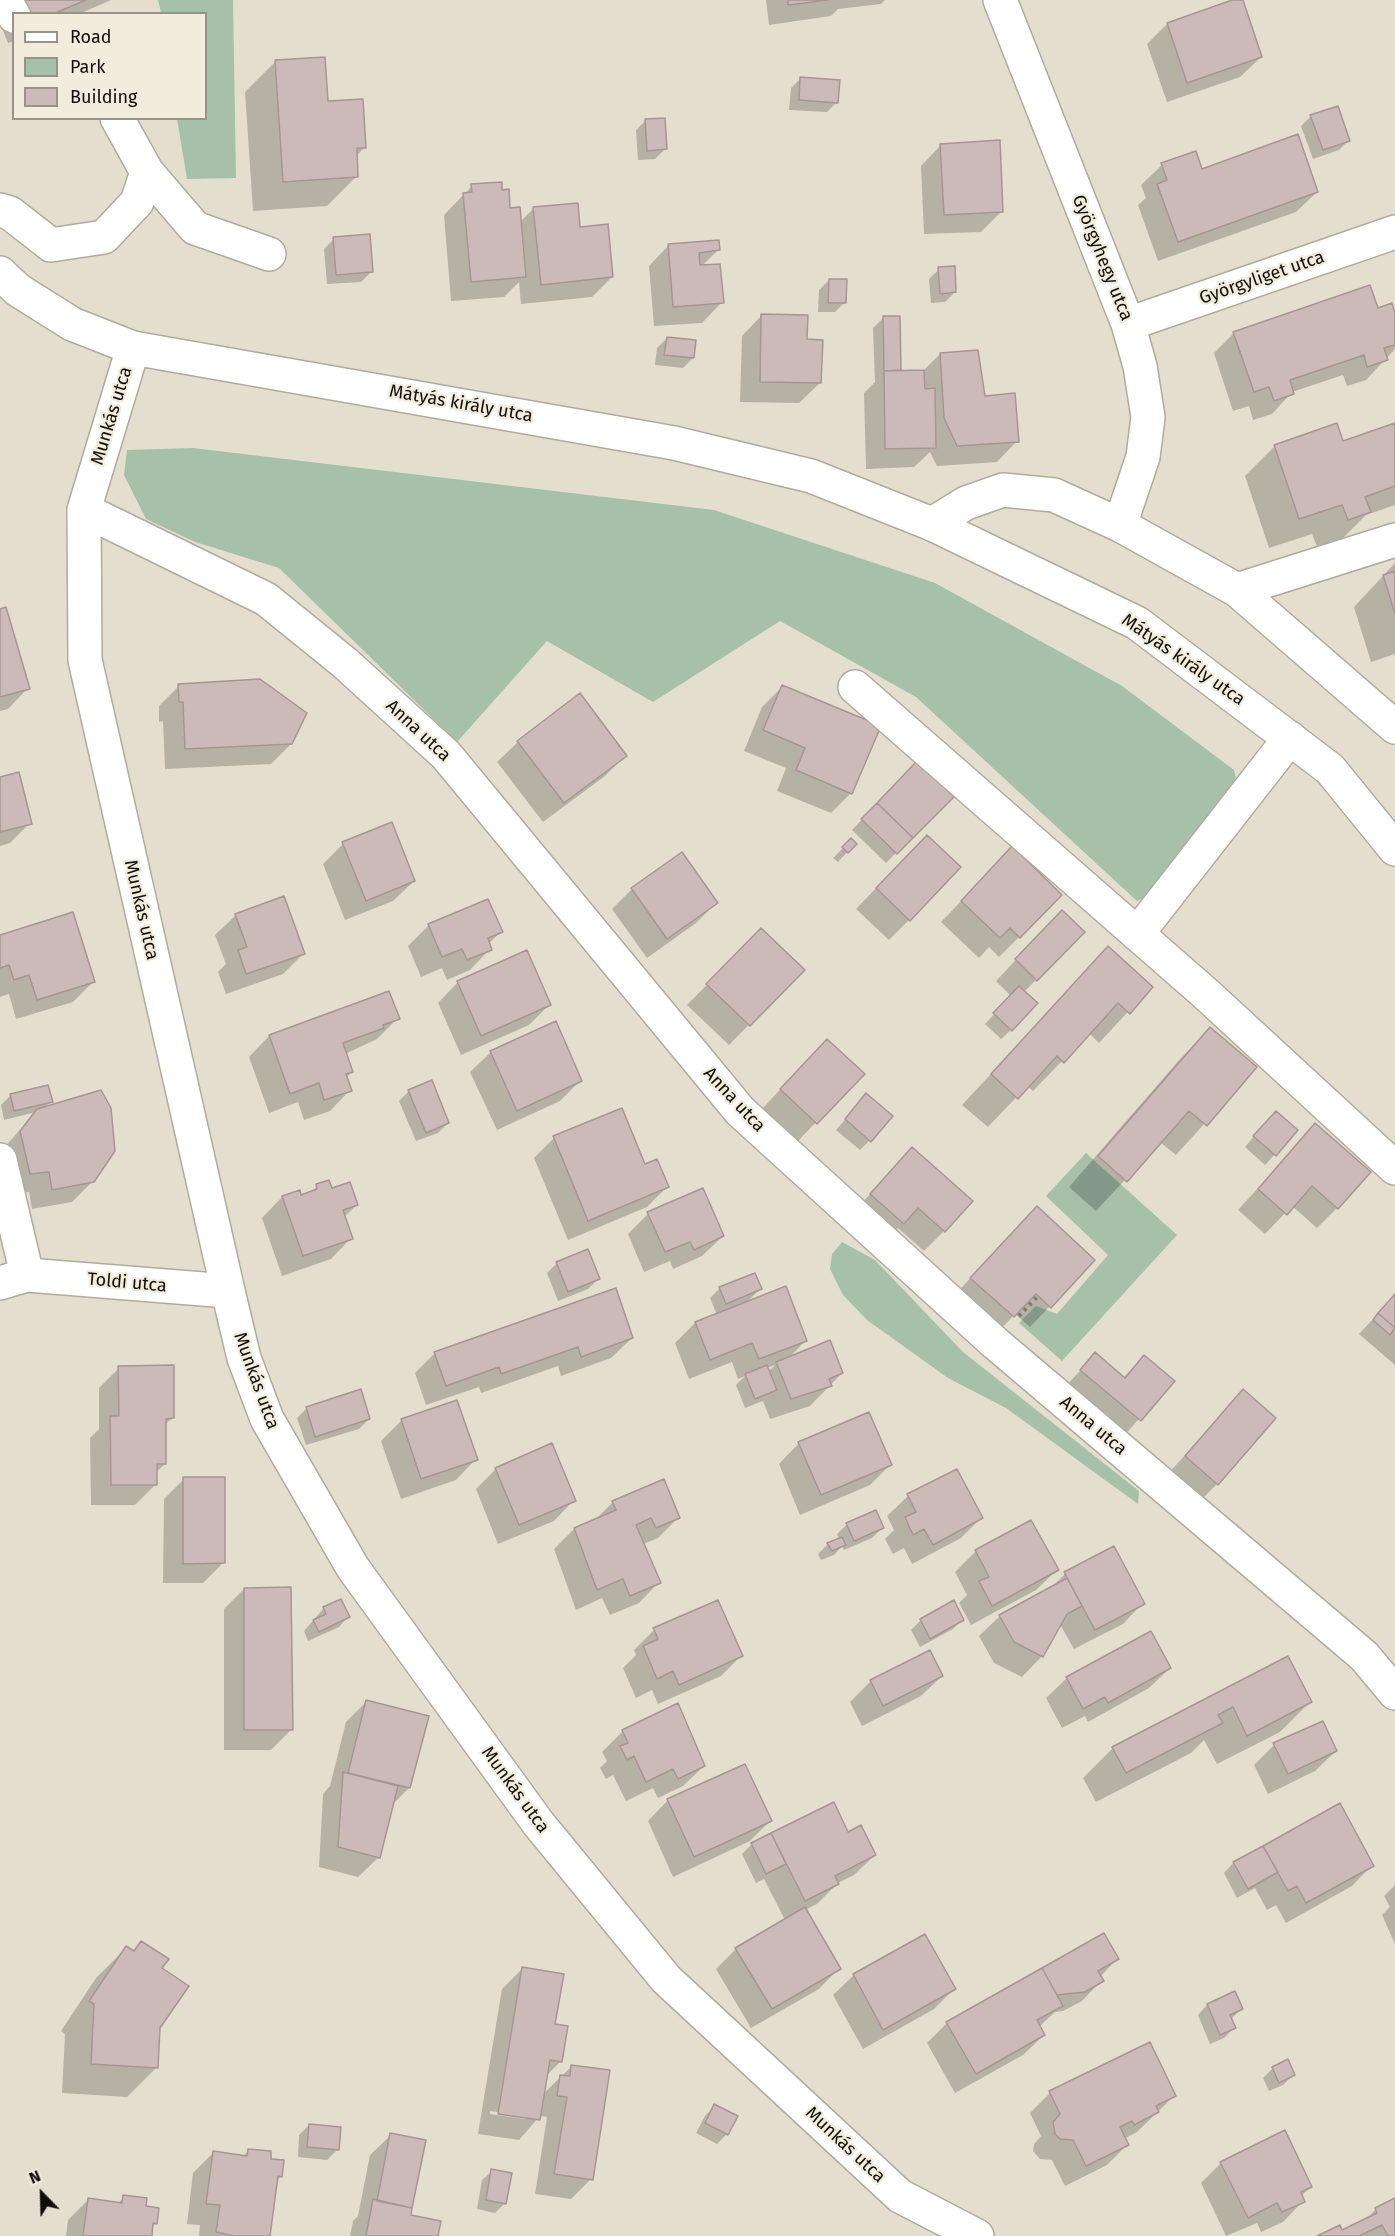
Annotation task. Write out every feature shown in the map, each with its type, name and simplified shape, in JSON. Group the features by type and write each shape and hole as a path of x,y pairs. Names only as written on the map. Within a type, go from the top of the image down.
{"street":[{"name":"Györgyhegy utca","path":"1000,0 1128,324 1140,366 1148,417 1143,457 1120,525"},
{"path":"118,120 147,172 195,228 269,254"},
{"path":"0,210 10,213 51,245 104,237 137,202 147,172"},
{"name":"Györgyliget utca","path":"1128,324 1395,232"},
{"name":"Mátyás király utca","path":"0,273 18,290 72,324 133,348 674,443 811,476 932,524 1137,623 1329,769 1395,849"},
{"name":"Munkás utca","path":"133,348 84,510 85,660 244,1358 267,1419 353,1568 538,1823 666,1979 900,2196 977,2236"},
{"path":"932,524 966,503 1003,490 1054,495 1120,525 1237,590 1395,727"},
{"name":"Anna utca","path":"84,510 266,599 345,663 446,754 740,1111 994,1342 1364,1656 1395,1693"},
{"path":"1237,590 1395,540"},
{"path":"855,687 1137,934 1395,1168"},
{"path":"1137,934 1290,738"},
{"name":"Toldi utca","path":"0,1160 14,1279 228,1291"}],"green space":[{"path":"158,0 233,0 236,178 187,179 177,120 207,120 207,12 161,12"},
{"path":"193,448 714,510 935,583 1122,686 1234,770 1238,789 1154,893 1137,901 916,697 780,621 653,702 547,641 457,742 279,568 195,542 146,519 124,475 127,450"},
{"path":"1086,1153 1177,1235 1062,1361 1019,1323 1036,1306 1057,1314 1108,1255 1046,1196"},
{"path":"842,1242 875,1260 963,1352 1139,1491 1138,1504 1006,1408 948,1378 867,1320 843,1295 830,1269 832,1254"}],"building":[{"path":"19,0 86,0 58,12 23,12"},
{"path":"788,0 828,0 788,5"},
{"path":"1232,0 1243,0 1262,57 1187,83 1167,23"},
{"path":"325,57 328,101 363,99 366,148 357,148 358,177 283,182 275,60"},
{"path":"800,77 840,80 838,103 799,100"},
{"path":"1338,106 1350,141 1323,150 1310,115"},
{"path":"665,118 667,149 647,151 645,119"},
{"path":"1298,134 1318,192 1178,242 1157,184 1167,180 1161,163 1196,151 1202,169"},
{"path":"1000,140 1003,212 944,215 940,144"},
{"path":"502,182 502,190 509,189 510,208 520,207 526,277 471,282 463,193 472,192 471,184"},
{"path":"578,203 580,227 608,224 613,277 541,285 533,207"},
{"path":"370,234 373,272 336,275 333,237"},
{"path":"719,240 720,250 699,253 700,265 720,264 724,303 673,307 668,244"},
{"path":"955,266 956,292 940,294 938,267"},
{"path":"829,279 847,279 846,303 828,303"},
{"path":"1370,285 1378,308 1392,303 1395,313 1395,345 1384,348 1388,360 1367,367 1364,355 1290,380 1294,394 1274,401 1269,387 1254,392 1233,332"},
{"path":"761,314 808,315 807,339 823,340 821,383 760,382"},
{"path":"883,316 900,316 901,370 884,371"},
{"path":"667,337 696,340 694,358 664,355"},
{"path":"978,350 985,396 1015,393 1019,442 957,446 944,418 940,353"},
{"path":"924,370 925,389 935,388 936,448 885,449 884,371"},
{"path":"1337,423 1343,441 1395,423 1395,486 1365,497 1371,512 1348,520 1342,505 1299,519 1274,445"},
{"path":"1395,571 1395,614 1383,575"},
{"path":"6,607 30,689 0,697 0,609"},
{"path":"260,679 307,713 292,744 185,749 183,702 179,702 178,684"},
{"path":"782,685 881,726 852,794 796,770 805,748 763,730"},
{"path":"580,693 627,756 564,803 517,741"},
{"path":"917,761 954,797 913,838 877,803"},
{"path":"19,772 32,824 0,832 0,777"},
{"path":"877,803 913,838 897,854 861,819"},
{"path":"392,822 415,881 366,901 342,842"},
{"path":"927,835 961,867 910,921 876,888"},
{"path":"851,838 857,844 848,853 842,847"},
{"path":"1012,846 1062,895 1020,938 1010,928 1000,938 961,901"},
{"path":"682,852 718,903 667,939 631,888"},
{"path":"284,896 305,954 246,974 238,950 247,947 235,914"},
{"path":"488,899 503,932 488,938 492,950 467,960 462,949 442,957 428,924"},
{"path":"1062,910 1085,932 1037,981 1015,959"},
{"path":"73,912 95,982 37,1000 29,975 14,980 9,965 0,968 0,935"},
{"path":"761,928 805,970 750,1026 706,984"},
{"path":"1108,946 1153,987 1130,1014 1118,1003 1064,1063 1057,1056 1018,1099 991,1074"},
{"path":"527,950 551,1005 481,1036 457,981"},
{"path":"1019,986 1038,1003 1012,1031 993,1013"},
{"path":"389,991 400,1019 383,1025 384,1028 343,1043 353,1072 346,1074 352,1091 324,1100 319,1083 290,1094 269,1035"},
{"path":"556,1021 582,1081 517,1111 490,1051"},
{"path":"1210,1027 1257,1067 1207,1126 1189,1111 1127,1182 1098,1156"},
{"path":"827,1039 865,1074 817,1124 780,1089"},
{"path":"432,1080 449,1123 426,1133 408,1090"},
{"path":"48,1085 53,1102 14,1111 10,1094"},
{"path":"101,1090 111,1108 115,1151 94,1182 52,1190 49,1172 30,1174 20,1131 37,1109"},
{"path":"866,1093 893,1116 871,1142 845,1119"},
{"path":"622,1108 645,1164 657,1159 669,1187 588,1221 553,1136"},
{"path":"1276,1111 1298,1130 1276,1156 1253,1136"},
{"path":"1315,1123 1371,1172 1338,1209 1312,1186 1287,1215 1258,1189"},
{"path":"912,1147 973,1201 945,1232 918,1208 904,1224 870,1194"},
{"path":"329,1180 332,1188 350,1182 358,1205 343,1210 353,1239 303,1256 282,1196 300,1190 301,1195 317,1189 316,1184"},
{"path":"703,1188 724,1236 694,1250 690,1242 665,1252 647,1212"},
{"path":"1037,1206 1095,1260 1051,1308 1036,1294 1014,1317 970,1278"},
{"path":"588,1249 600,1279 568,1292 556,1262"},
{"path":"755,1273 762,1289 726,1304 719,1287"},
{"path":"786,1286 807,1341 759,1359 752,1343 710,1360 695,1322"},
{"path":"616,1288 633,1338 581,1357 578,1347 501,1374 499,1367 446,1386 434,1352"},
{"path":"1395,1294 1395,1328 1378,1313"},
{"path":"1378,1313 1395,1328 1390,1335 1373,1320"},
{"path":"830,1340 843,1373 829,1379 832,1386 791,1399 776,1362"},
{"path":"1095,1352 1125,1378 1144,1355 1175,1381 1141,1421 1080,1370"},
{"path":"174,1365 174,1418 166,1419 166,1464 157,1464 157,1485 111,1485 110,1416 119,1416 118,1366"},
{"path":"767,1365 777,1390 755,1399 745,1374"},
{"path":"361,1389 370,1419 315,1437 306,1407"},
{"path":"1243,1389 1276,1418 1218,1485 1185,1456"},
{"path":"457,1400 478,1460 421,1479 401,1419"},
{"path":"869,1412 892,1465 821,1495 798,1442"},
{"path":"552,1443 576,1501 519,1525 495,1468"},
{"path":"957,1469 983,1518 933,1545 924,1529 913,1535 905,1517 916,1512 907,1494"},
{"path":"183,1477 225,1477 225,1563 183,1564"},
{"path":"664,1479 680,1518 656,1528 651,1518 636,1525 661,1583 630,1596 623,1579 597,1590 574,1528 616,1510 612,1501"},
{"path":"876,1510 884,1528 854,1541 846,1523"},
{"path":"1031,1520 1059,1570 992,1606 979,1581 989,1577 975,1550"},
{"path":"842,1537 846,1545 832,1551 827,1543"},
{"path":"1114,1546 1145,1604 1095,1630 1064,1572"},
{"path":"1067,1578 1082,1606 1067,1614 1043,1657 1014,1642 999,1615"},
{"path":"291,1587 293,1730 244,1730 244,1588"},
{"path":"341,1599 350,1617 319,1632 313,1620 326,1614 323,1607"},
{"path":"718,1600 743,1656 679,1685 673,1671 657,1679 643,1646 658,1639 653,1628"},
{"path":"954,1600 964,1620 930,1639 920,1619"},
{"path":"1151,1631 1171,1668 1108,1703 1105,1697 1083,1709 1066,1677"},
{"path":"930,1650 943,1676 883,1706 870,1680"},
{"path":"1288,1656 1312,1702 1247,1736 1233,1707 1218,1715 1223,1723 1126,1773 1112,1747"},
{"path":"366,1700 429,1716 410,1788 348,1773"},
{"path":"678,1703 705,1766 678,1779 673,1769 646,1782 634,1756 627,1760 620,1746 628,1743 622,1730"},
{"path":"1323,1721 1337,1751 1288,1774 1273,1743"},
{"path":"745,1764 772,1821 694,1857 667,1799"},
{"path":"343,1772 398,1786 380,1858 338,1847"},
{"path":"834,1802 848,1832 861,1825 876,1855 835,1876 839,1884 805,1901 771,1833"},
{"path":"1340,1803 1374,1866 1306,1903 1297,1886 1288,1891 1263,1846"},
{"path":"771,1833 786,1864 766,1874 751,1843"},
{"path":"1263,1846 1278,1872 1248,1889 1233,1862"},
{"path":"805,1907 841,1969 772,2009 735,1948"},
{"path":"1104,1933 1119,1959 1098,1971 1104,1981 1085,1992 1057,1995 1042,1968"},
{"path":"925,1934 956,1989 883,2030 853,1974"},
{"path":"141,1941 169,1959 162,1968 189,1986 160,2028 158,2068 91,2064 94,2004 89,2001 126,1946 134,1951"},
{"path":"522,1967 564,1974 555,2024 568,2026 562,2062 550,2060 540,2120 498,2114"},
{"path":"1042,1968 1063,2006 1037,2020 1045,2035 976,2074 946,2022"},
{"path":"1235,1991 1243,2009 1230,2015 1236,2028 1220,2035 1207,2004"},
{"path":"1150,2042 1176,2096 1156,2106 1159,2112 1134,2125 1132,2121 1120,2127 1129,2145 1086,2166 1073,2140 1060,2139 1055,2134 1053,2122 1060,2114 1049,2091"},
{"path":"1288,2059 1295,2075 1279,2083 1272,2067"},
{"path":"571,2065 610,2070 593,2180 554,2174 567,2097 557,2096 560,2075 570,2076"},
{"path":"714,2104 738,2116 728,2135 705,2123"},
{"path":"309,2124 341,2127 339,2150 307,2147"},
{"path":"1285,2130 1312,2187 1301,2192 1305,2202 1282,2212 1277,2203 1248,2218 1220,2162"},
{"path":"390,2133 426,2140 412,2208 377,2201"},
{"path":"248,2149 271,2151 271,2159 284,2160 282,2177 278,2176 270,2236 234,2236 216,2232 220,2205 206,2204 213,2151 247,2156"},
{"path":"491,2169 512,2173 506,2204 486,2200"},
{"path":"123,2195 147,2198 146,2206 159,2208 157,2224 153,2223 152,2236 83,2236 88,2198 122,2203"},
{"path":"1395,2198 1395,2236 1388,2236 1382,2225 1359,2236 1317,2236 1340,2225 1342,2230 1377,2213 1375,2208"},
{"path":"373,2199 412,2208 411,2215 441,2221 438,2236 366,2236"}]}
